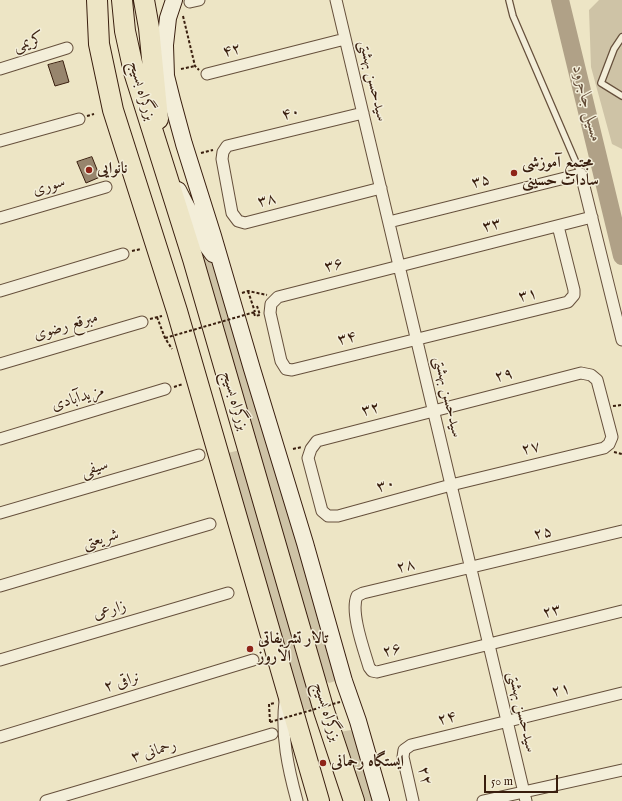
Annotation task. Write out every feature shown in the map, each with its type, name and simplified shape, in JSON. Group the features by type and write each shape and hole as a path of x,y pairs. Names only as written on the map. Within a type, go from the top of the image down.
{"highway":[{"path":"87,0 99,53"},
{"name":"بزرگراه بسیج","path":"97,0 99,53 123,156 174,304 281,696 319,801"},
{"name":"بزرگراه بسیج","path":"122,0 125,31 134,72 195,266 324,711 354,801"},
{"path":"144,0 149,28 161,157"},
{"path":"149,28 154,0"}],"main road":[{"path":"174,0 168,18 165,45 166,76 184,144 223,269 303,536 344,681 358,721 381,801"},
{"path":"161,157 205,243 223,269"}],"street":[{"name":"سیدحسن بهشتی","path":"336,0 525,796"},
{"name":"۴۲","path":"207,74 345,38"},
{"name":"کریمی","path":"0,68 67,48"},
{"name":"۴۰","path":"227,146 363,113"},
{"path":"0,141 79,119"},
{"name":"۳۸","path":"227,146 223,152 222,159 232,213 238,221 245,223 381,188"},
{"path":"581,174 622,340"},
{"name":"۳۵","path":"389,222 581,174"},
{"name":"سوری","path":"0,218 106,187"},
{"name":"۳۳","path":"399,266 592,217"},
{"name":"۳۱","path":"417,339 568,302 574,296 574,290 558,226"},
{"path":"0,291 123,254"},
{"name":"۳۶","path":"278,297 399,266"},
{"name":"۳۴","path":"278,297 271,304 270,313 281,361 286,369 292,370 417,339"},
{"name":"مبرقع رضوی","path":"0,364 142,322"},
{"name":"۲۹","path":"434,410 581,373 591,375 597,380 612,437"},
{"name":"مزیدآبادی","path":"0,439 165,389"},
{"name":"۳۲","path":"328,516 322,511 308,458 310,448 317,442 434,410"},
{"name":"۲۷","path":"452,485 604,448 609,444 612,437"},
{"name":"سیفی","path":"0,513 199,456"},
{"name":"۳۰","path":"328,516 338,516 452,485"},
{"name":"شریعتی","path":"0,586 210,524"},
{"name":"۲۵","path":"471,568 622,531"},
{"name":"۲۸","path":"354,603 357,596 363,593 471,568"},
{"name":"زارعی","path":"0,660 228,594"},
{"name":"۲۶","path":"354,603 358,626 369,667 372,671 377,672 489,643"},
{"name":"۲۳","path":"489,643 622,611"},
{"name":"نراقی ۲","path":"0,737 253,660"},
{"name":"۲۱","path":"507,721 622,693"},
{"path":"281,696 284,714 284,738 289,769 297,801"},
{"name":"۲۴","path":"403,757 404,750 410,745 507,721"},
{"name":"رحمانی ۳","path":"46,801 271,728"},
{"name":"۲۲","path":"403,757 413,801"},
{"path":"483,801 525,796 622,770"}],"lane":[{"path":"509,0 516,23 581,174"},
{"path":"622,37 614,49 601,83 622,96"},
{"path":"105,106 107,113"}],"path":[{"path":"181,69 195,66 182,15 184,8 194,1"},
{"name":"۴۲","path":"195,66 201,72 207,74"},
{"path":"231,299 248,291 278,297"},
{"path":"248,291 255,316 260,315 257,306"},
{"path":"165,338 255,313"},
{"path":"157,317 165,338 172,350"},
{"path":"281,696 269,704 271,728 340,702"}],"shaded area":[{"path":"599,0 622,0 622,149 612,144 591,67 589,10"},
{"path":"188,214 220,274 339,680 329,683 322,677"},
{"path":"240,450 316,707 299,712 224,454"},
{"path":"351,730 359,745 377,801 361,801 340,732"}],"building":[{"path":"63,61 69,82 55,86 48,65"},
{"name":"نانوایی","path":"92,157 100,177 86,183 77,162"}],"waterway":[{"name":"مسیل جاجرود","path":"560,0 622,256"}],"place":[{"name":"نانوایی","path":"89,170"},
{"name":"مجتمع آموزشی سادات حسینی","path":"514,173"},
{"name":"تالار تشریفاتی الاروز","path":"250,649"},
{"name":"ایستگاه رحمانی","path":"323,763"}]}
